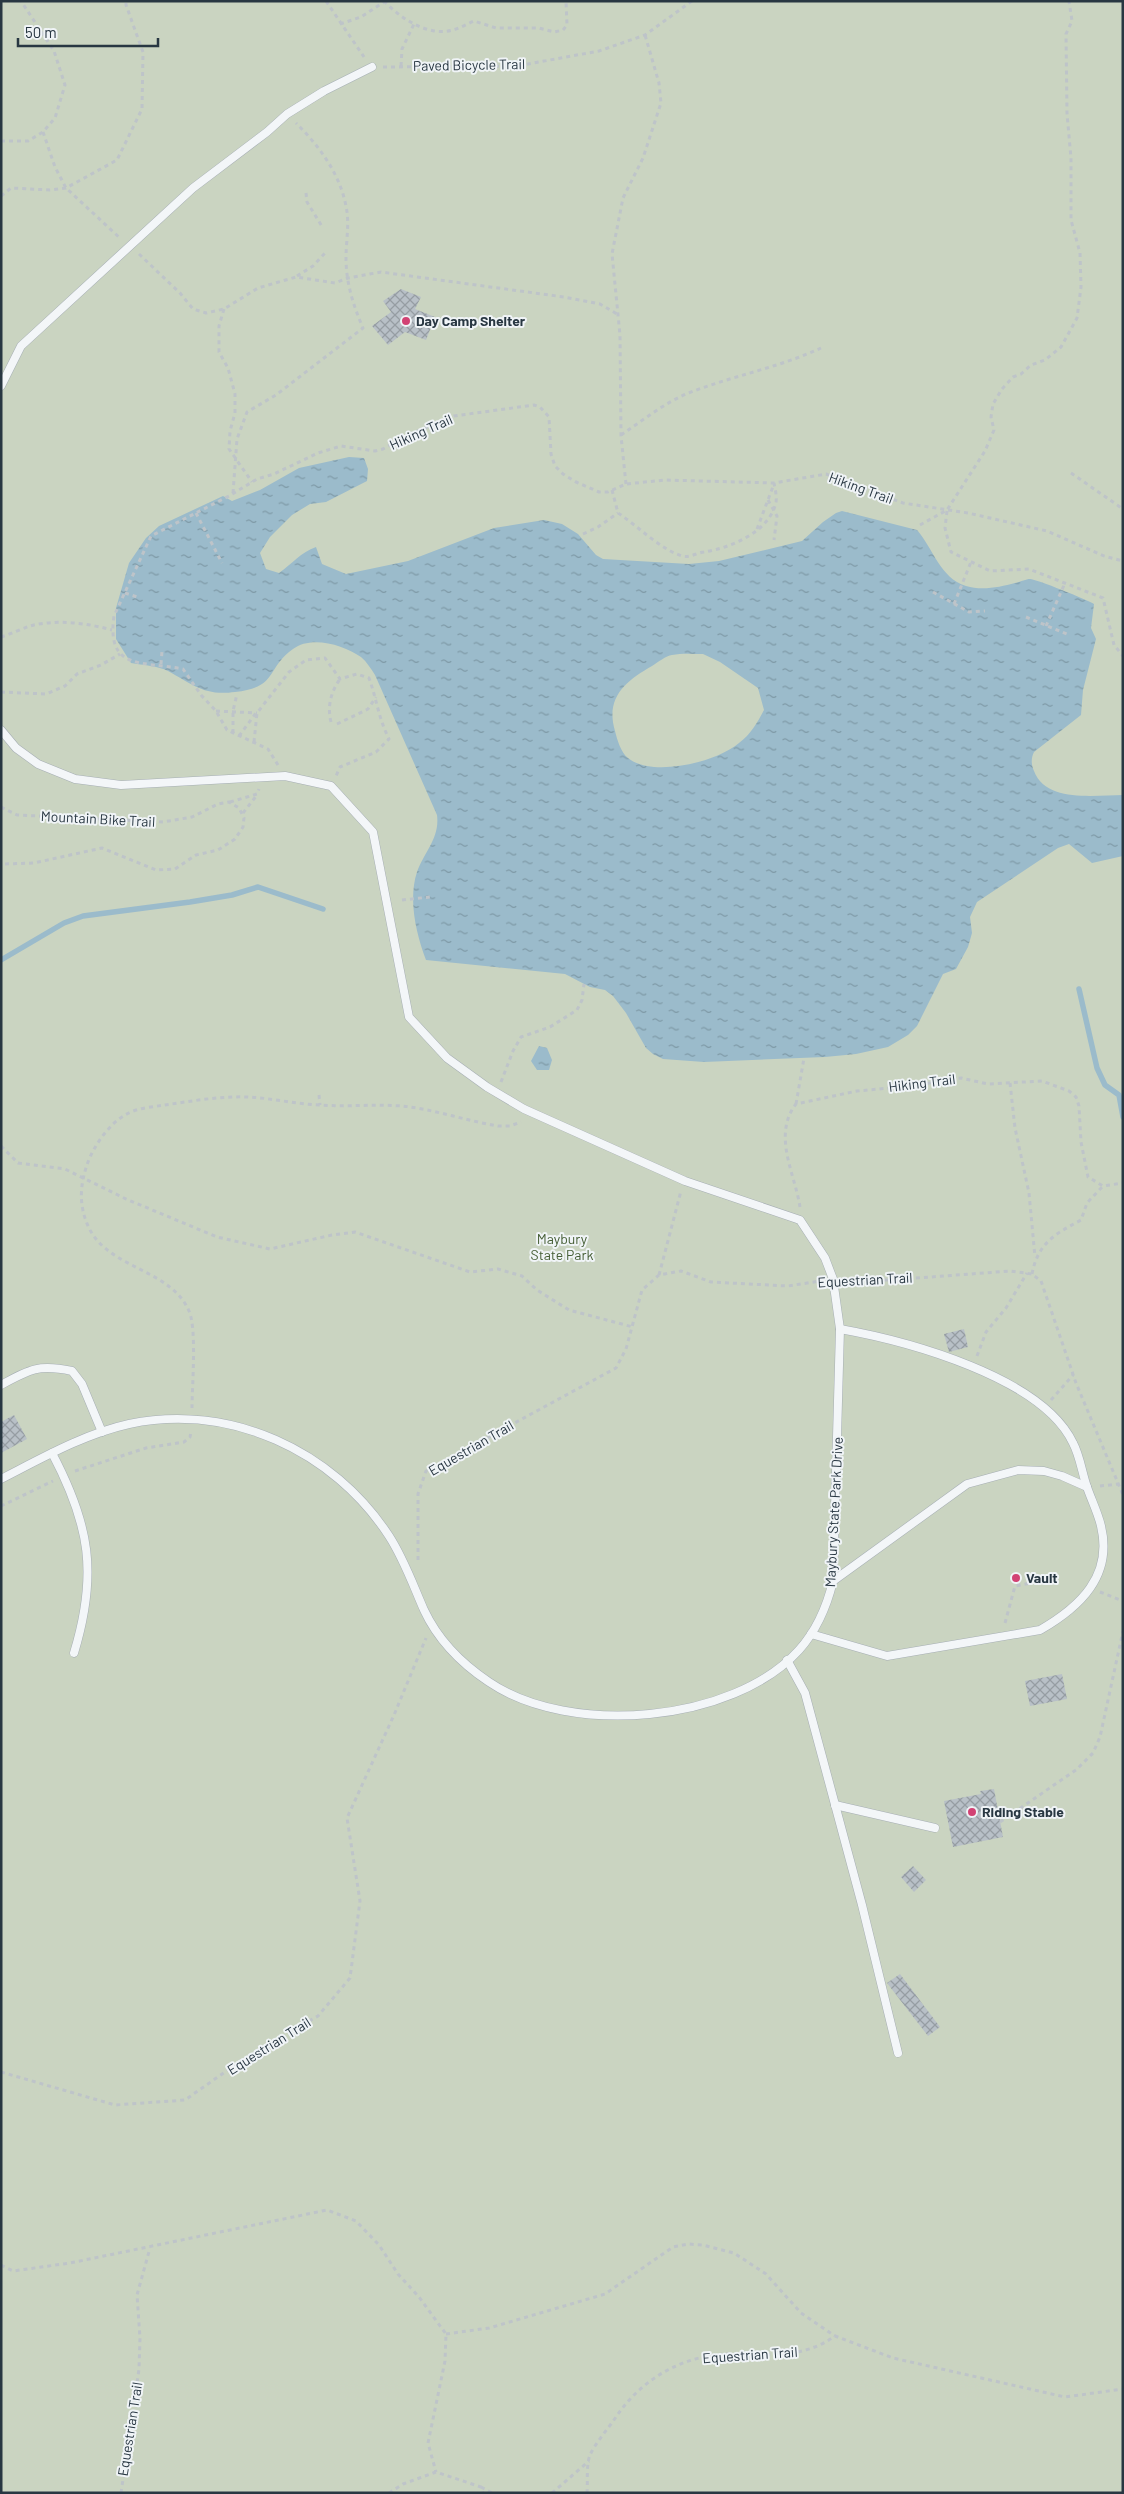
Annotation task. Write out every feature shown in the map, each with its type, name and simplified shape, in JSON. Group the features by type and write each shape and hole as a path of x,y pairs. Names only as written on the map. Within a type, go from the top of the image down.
{"lane":[{"path":"1,386 21,346 193,188 267,132 287,114 324,91 372,67"},
{"path":"1,730 16,748 38,764 75,779 121,785 285,776 331,786 373,832 408,1017 448,1058 487,1087 528,1111 685,1181 800,1220"},
{"name":"Maybury State Park Drive","path":"1,1479 52,1453 102,1432 151,1421 191,1420 234,1425 271,1437 304,1454 341,1480 370,1510 389,1536 408,1571 432,1623 454,1653 492,1684 534,1703 576,1712 636,1714 676,1710 708,1703 752,1684 788,1660 810,1634 828,1601 834,1581 839,1314 833,1279 825,1258 800,1220"},
{"path":"810,1634 887,1656 1040,1630 1062,1617 1086,1595 1099,1573 1104,1548 1101,1525 1073,1442 1054,1416 1043,1406 1017,1388 973,1368 884,1337 840,1329"},
{"path":"1,1385 24,1372 47,1366 72,1371 82,1384 102,1432"},
{"path":"52,1453 64,1475 82,1524 88,1558 88,1596 83,1625 74,1653"},
{"path":"834,1581 967,1484 1018,1470 1044,1471 1062,1476 1087,1487"},
{"path":"788,1660 805,1693 898,2053"},
{"path":"835,1805 935,1828"}],"path":[{"path":"1,141 28,141 43,132 56,118 65,85 54,51 21,1"},
{"path":"1,196 11,188 50,190 66,188 117,160 142,108 143,52 126,1"},
{"path":"326,1 340,24 372,67"},
{"path":"340,24 361,17 384,1 402,18 422,28 452,31 474,20 496,28 540,28 558,32 567,25 566,1"},
{"name":"Paved Bicycle Trail","path":"372,67 517,66 599,51 645,35 692,1"},
{"path":"1069,1 1072,21 1066,34 1067,114 1071,158 1071,220 1080,254 1081,287 1077,318 1061,347 1045,360 1031,365 1021,374 1013,377 997,397 991,417 994,430 985,451 947,510 945,528 951,552 971,562 990,570 1029,569 1103,598 1114,646 1123,656"},
{"path":"401,66 402,49 414,24"},
{"path":"626,484 621,436 620,335 612,254 623,198 643,158 661,103 659,83 645,35"},
{"path":"231,495 238,439 247,412 276,395 363,328 352,302 346,261 347,212 336,176 318,145 287,114"},
{"path":"43,132 55,167 66,188 80,203 104,221 128,246 146,258 193,309 206,313 224,309 258,288 296,277 313,266 325,252"},
{"path":"306,193 307,202 323,228"},
{"path":"296,277 334,282 381,272 600,304 617,314"},
{"path":"224,309 219,326 219,352 228,368 235,394 235,413 230,431 229,449 252,482"},
{"path":"621,436 684,395 732,377 773,367 821,348"},
{"name":"Hiking Trail","path":"112,630 114,616 151,536 231,495 252,482 318,453 341,446 375,451 454,416 534,405 540,407 549,417 551,454 555,466 569,478 600,492 612,490 626,484 665,480 774,483 826,474 903,503 947,510 1047,531 1104,556 1123,561"},
{"path":"1071,473 1123,509"},
{"path":"612,490 618,514 642,529 654,542 688,557 717,550 740,540 765,524 776,501 774,483"},
{"path":"757,529 774,483"},
{"path":"768,499 777,516 774,540"},
{"path":"920,525 947,510"},
{"path":"196,513 222,564"},
{"path":"583,534 618,514"},
{"path":"954,604 971,562"},
{"path":"1046,626 1065,583"},
{"path":"125,592 136,597"},
{"path":"933,592 969,612 985,611"},
{"path":"1026,617 1068,635"},
{"path":"1,637 32,625 93,625 112,630 115,649 125,659 183,669 201,695 216,711 227,730 268,749 285,776"},
{"path":"161,664 162,651"},
{"path":"1,692 46,694 65,686 77,674 101,665 120,654"},
{"path":"239,736 289,672 306,660 325,658 340,679"},
{"path":"331,722 328,712 330,699 340,679 357,674 369,678 376,697 379,719 389,739 376,752 340,767 331,786"},
{"path":"233,733 233,711 237,694"},
{"path":"337,724 368,709 376,697"},
{"path":"216,711 256,713"},
{"path":"254,742 256,713"},
{"path":"229,802 243,813 257,794 265,777"},
{"name":"Mountain Bike Trail","path":"1,807 17,815 163,822 192,817 218,804 257,794"},
{"name":"Mountain Bike Trail","path":"1,864 34,863 102,848 156,870 175,869 196,855 218,850 235,838 243,827 243,813"},
{"path":"402,900 430,897"},
{"path":"496,1091 521,1037 550,1027 577,1010 582,1000 584,984"},
{"path":"800,1220 800,1205 787,1162 785,1131 790,1112 796,1104 804,1058"},
{"name":"Hiking Trail","path":"796,1104 857,1091 922,1085 946,1079 961,1078 988,1084 1042,1082 1069,1091 1076,1097 1079,1106 1085,1168 1088,1177 1103,1186"},
{"path":"973,1368 986,1332 1006,1308 1033,1267 1035,1257 1029,1193 1015,1128 1010,1083"},
{"path":"320,1095 320,1105"},
{"path":"1,1506 64,1475 98,1462 146,1448 184,1442 190,1437 192,1326 190,1312 184,1302 169,1286 126,1264 102,1245 89,1228 82,1205 82,1178 91,1154 104,1135 124,1115 142,1109 224,1097 249,1097 320,1105 403,1106 498,1126 519,1124 528,1111"},
{"path":"1,1146 18,1163 64,1169 126,1199 217,1236 270,1249 332,1235 355,1232 470,1272 498,1269 522,1276 537,1290 568,1310 633,1327"},
{"path":"659,1275 669,1241 677,1202 685,1181"},
{"path":"1035,1257 1054,1235 1081,1220 1087,1203 1103,1186 1122,1183"},
{"path":"1028,1273 1033,1267"},
{"name":"Equestrian Trail","path":"418,1568 418,1494 426,1471 616,1368 626,1349 642,1290 659,1275 681,1272 711,1282 788,1286 833,1279 890,1280 1010,1271 1028,1273"},
{"path":"1028,1273 1041,1281 1074,1374 1123,1495"},
{"path":"1043,1406 1060,1392 1074,1374"},
{"path":"1087,1487 1120,1484"},
{"path":"1003,1636 1007,1611 1015,1586 1031,1583"},
{"path":"1091,1588 1123,1601"},
{"name":"Equestrian Trail","path":"1,2072 115,2105 186,2100 242,2060 318,2016 350,1978 360,1901 347,1818 394,1715 432,1623"},
{"path":"1000,1822 1076,1770 1093,1754 1100,1737 1123,1631"},
{"path":"1,2265 13,2271 70,2264 327,2210 356,2222 379,2245 398,2274 419,2297 446,2334 445,2361 428,2443 436,2472"},
{"path":"446,2334 489,2328 605,2294 673,2247 688,2244 703,2245 734,2253 766,2274 801,2313 835,2336 892,2358 1065,2397 1123,2389"},
{"name":"Equestrian Trail","path":"122,2493 139,2369 140,2338 137,2295 150,2248"},
{"name":"Equestrian Trail","path":"587,2493 589,2456 626,2402 653,2377 696,2358 731,2354 765,2356 806,2350 835,2336"},
{"path":"552,2493 589,2461"},
{"path":"389,2493 403,2484 436,2472 492,2493"},
{"path":"480,2487 483,2493"}],"green space":[{"name":"Maybury State Park","path":"1,1 1123,1 1123,2493 1,2493"}],"water":[{"path":"349,457 364,458 368,469 367,481 326,502 310,504 292,515 270,537 260,553 266,569 279,573 301,555 316,547 322,564 346,574 408,561 494,528 544,520 562,524 578,534 596,555 603,559 689,564 719,561 802,541 823,522 842,511 917,530 943,570 957,582 966,586 991,588 1030,579 1090,602 1094,604 1091,628 1096,639 1083,690 1081,715 1034,752 1032,763 1040,781 1060,793 1086,796 1123,795 1123,856 1092,863 1069,844 1058,848 977,902 970,917 972,933 968,947 956,969 943,974 917,1026 908,1035 888,1047 856,1054 704,1062 663,1059 646,1048 626,1013 613,996 605,990 590,987 565,974 426,960 416,928 413,893 417,872 434,838 437,815 375,675 363,659 346,649 327,643 318,642 300,645 284,656 270,676 259,686 249,690 224,693 207,691 164,669 131,663 116,639 116,608 129,563 146,538 159,526 223,496 232,501 260,490 299,468","holes":["703,654 720,662 758,688 764,710 747,736 729,750 716,756 684,765 652,767 639,764 628,758 618,742 613,719 615,699 626,684 672,655"]},
{"path":"539,1046 547,1048 552,1060 549,1070 537,1070 531,1061"}],"building":[{"name":"Day Camp Shelter","path":"401,289 421,297 415,309 435,317 426,340 405,332 388,345 372,326 391,312 383,301"},
{"path":"964,1329 968,1347 949,1352 944,1334"},
{"path":"14,1415 27,1439 1,1453 1,1422"},
{"path":"1062,1674 1067,1699 1030,1706 1025,1681"},
{"name":"Riding Stable","path":"994,1789 1003,1837 953,1847 944,1801 981,1794 980,1791"},
{"path":"913,1866 926,1880 914,1892 901,1877"},
{"path":"900,1974 940,2027 928,2036 887,1983"}],"waterway":[{"path":"1,960 64,923 83,916 190,902 232,895 258,887 323,909"},
{"path":"1079,989 1097,1068 1105,1085 1119,1095 1123,1117"}],"place":[{"name":"Day Camp Shelter","path":"406,321"},
{"name":"Vault","path":"1016,1578"},
{"name":"Riding Stable","path":"972,1812"}]}
